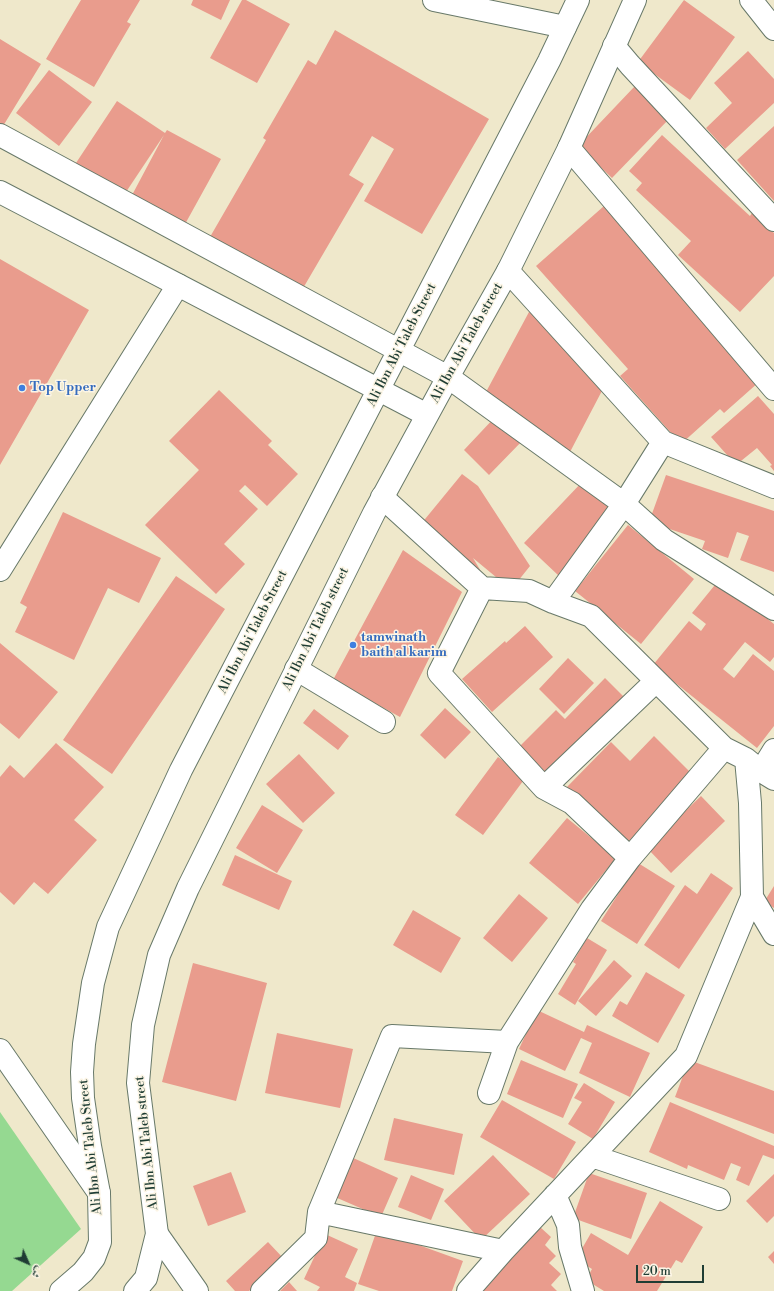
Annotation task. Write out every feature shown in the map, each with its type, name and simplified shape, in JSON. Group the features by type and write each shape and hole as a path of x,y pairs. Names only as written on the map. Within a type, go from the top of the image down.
{"street":[{"path":"434,0 565,27"},
{"name":"Ali Ibn Abi Taleb Street","path":"62,1291 83,1272 94,1258 100,1242 99,1193 83,1098 82,1072 92,983 108,927 182,770 546,68 578,0"},
{"name":"Ali Ibn Abi Taleb street","path":"135,1291 146,1278 157,1234 138,1083 143,1025 159,955 188,888 382,497 508,271 569,148 635,0"},
{"path":"751,0 774,29"},
{"path":"614,46 774,220"},
{"path":"0,136 448,377 624,504 664,540 774,609"},
{"path":"569,148 774,388"},
{"path":"0,192 427,415"},
{"path":"508,271 663,442 774,487"},
{"path":"0,570 178,285"},
{"path":"553,602 624,504 663,442"},
{"path":"382,497 482,588 529,591 553,602 591,616 724,748 760,769"},
{"path":"482,588 439,673 544,788 572,803 630,858"},
{"path":"296,669 384,722"},
{"path":"544,788 656,681"},
{"path":"489,1093 507,1042 592,910 630,858 724,748"},
{"path":"468,1291 503,1251 686,1056 752,897 750,803 760,769 774,750"},
{"path":"752,897 774,934"},
{"path":"262,1291 316,1238 319,1212 392,1036 507,1042"},
{"path":"0,1050 99,1193"},
{"path":"592,1156 719,1199"},
{"path":"555,1196 568,1225 570,1247 583,1291"},
{"path":"319,1212 503,1251"},
{"path":"157,1234 197,1291"}],"green space":[{"path":"0,1112 81,1229 12,1291 0,1291"}],"building":[{"path":"81,0 140,0 127,22 131,24 94,87 46,59"},
{"path":"193,0 230,0 221,20 191,5"},
{"path":"242,0 246,0 290,24 257,83 210,58"},
{"path":"684,0 735,37 690,100 638,62"},
{"path":"335,30 489,119 422,234 364,201 394,149 372,136 349,175 364,184 302,290 210,237 266,140 263,138 308,60 316,65"},
{"path":"0,39 41,64 0,131"},
{"path":"748,51 774,79 774,103 725,149 706,128 732,103 714,83"},
{"path":"49,70 92,102 59,146 16,113"},
{"path":"635,86 669,119 612,178 578,146"},
{"path":"117,101 165,133 167,130 221,159 184,226 131,197 164,135 122,198 74,166"},
{"path":"774,126 774,201 737,160"},
{"path":"662,135 750,216 752,213 774,233 774,276 740,312 678,255 691,241 636,190 642,183 629,171"},
{"path":"604,206 759,382 724,413 720,409 681,444 620,376 628,369 536,266"},
{"name":"Top Upper","path":"0,259 89,310 0,465"},
{"path":"529,312 532,313 605,385 570,452 486,392"},
{"path":"219,390 272,441 268,445 298,474 267,506 245,485 239,491 258,509 224,544 245,564 216,594 145,525 199,470 169,441"},
{"path":"758,396 774,414 774,471 770,466 772,465 757,448 736,465 711,437"},
{"path":"496,416 525,438 489,475 464,450"},
{"path":"462,474 478,486 530,566 518,581 508,587 473,558 482,573 421,524"},
{"path":"666,475 774,511 774,572 740,560 749,536 737,532 728,558 702,549 705,541 649,522"},
{"path":"584,480 618,512 559,576 524,543"},
{"path":"63,512 161,558 139,603 108,588 74,660 15,632 27,607 20,603"},
{"path":"628,525 694,579 641,644 575,591"},
{"path":"403,550 462,592 400,717 333,680"},
{"path":"176,576 225,609 112,774 63,740"},
{"path":"719,580 774,624 774,657 770,662 745,642 723,669 734,678 753,654 774,671 774,726 757,748 653,665 689,621 701,631 706,624 692,613"},
{"path":"525,626 553,657 492,712 462,679 505,641 506,643"},
{"path":"0,643 58,692 19,739 0,723"},
{"path":"568,658 594,683 564,714 539,689"},
{"path":"605,678 624,697 543,779 515,751 556,710 565,719"},
{"path":"445,708 471,732 445,759 420,735"},
{"path":"314,709 349,736 338,750 303,723"},
{"path":"654,736 694,776 625,845 567,787 611,742 630,761"},
{"path":"56,743 104,787 74,820 97,840 48,894 34,882 14,905 0,892 0,777 10,765 24,778"},
{"path":"299,754 335,793 303,823 266,784"},
{"path":"498,757 526,777 483,835 455,815"},
{"path":"701,796 725,821 671,873 647,848"},
{"path":"262,805 303,830 277,873 236,848"},
{"path":"567,818 616,858 578,904 529,863"},
{"path":"235,855 292,881 279,910 222,885"},
{"path":"638,863 675,886 637,944 601,921"},
{"path":"711,873 733,888 679,969 644,945 685,885 697,894"},
{"path":"774,886 774,908 764,902"},
{"path":"519,894 548,918 512,962 483,938"},
{"path":"413,910 461,938 441,973 393,945"},
{"path":"587,938 607,950 575,1005 558,994 576,964 573,962"},
{"path":"614,960 632,976 596,1016 578,1001"},
{"path":"193,963 267,983 236,1101 162,1082"},
{"path":"646,972 685,995 658,1043 612,1016 620,1001 627,1005"},
{"path":"537,1010 584,1032 587,1025 650,1053 630,1097 579,1073 592,1043 581,1038 565,1071 519,1049"},
{"path":"277,1033 353,1049 340,1108 265,1093"},
{"path":"521,1060 578,1084 563,1118 507,1094"},
{"path":"689,1060 774,1091 774,1134 675,1097"},
{"path":"584,1083 615,1102 593,1139 568,1124 582,1102 574,1098"},
{"path":"502,1100 576,1142 554,1179 480,1137"},
{"path":"670,1102 774,1146 774,1159 763,1155 749,1186 736,1180 741,1167 731,1163 724,1180 688,1165 687,1169 649,1152"},
{"path":"394,1118 463,1134 454,1175 384,1160"},
{"path":"493,1155 530,1194 481,1240 444,1201"},
{"path":"351,1157 398,1178 381,1217 335,1197"},
{"path":"231,1172 246,1212 208,1226 193,1186"},
{"path":"589,1173 647,1193 631,1239 573,1218"},
{"path":"774,1174 774,1216 767,1223 746,1201"},
{"path":"411,1175 444,1189 431,1220 398,1207"},
{"path":"660,1201 703,1227 682,1263 676,1260 657,1291 604,1291 586,1280 592,1269 576,1259 591,1233 628,1255"},
{"path":"540,1227 551,1237 545,1245 556,1256 549,1263 561,1274 551,1285 557,1291 481,1291"},
{"path":"377,1230 463,1261 452,1291 379,1291 358,1284"},
{"path":"325,1234 358,1249 345,1277 357,1283 354,1291 317,1291 320,1287 304,1279"},
{"path":"268,1242 284,1259 249,1291 235,1291 226,1281"},
{"path":"774,1251 774,1264 768,1257"},
{"path":"289,1282 297,1291 280,1291"}],"place":[{"name":"Top Upper","path":"22,388"},
{"name":"tamwinath baith al karim","path":"353,645"}]}
